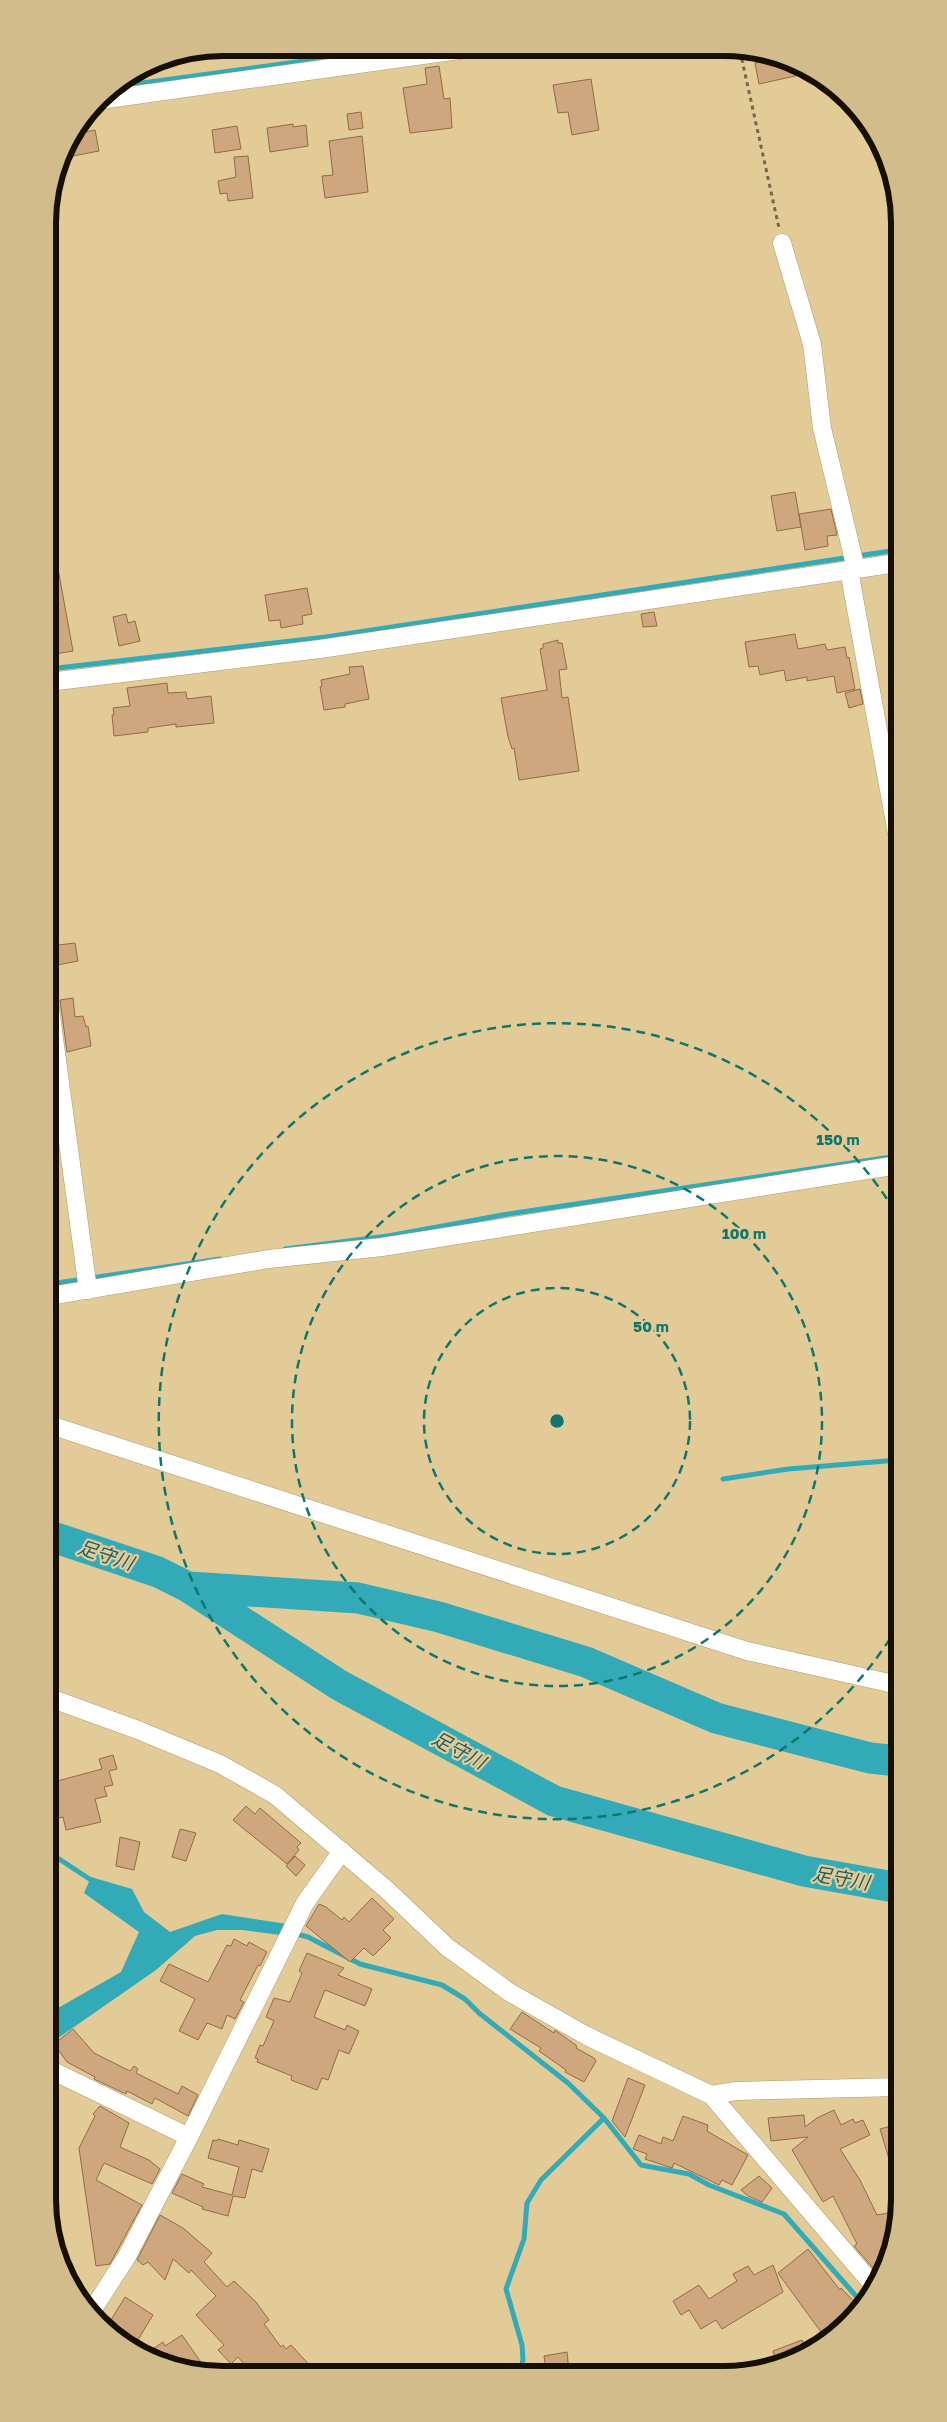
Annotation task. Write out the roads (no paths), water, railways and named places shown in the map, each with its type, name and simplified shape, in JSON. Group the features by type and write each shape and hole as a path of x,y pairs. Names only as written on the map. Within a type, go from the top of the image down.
{"street":[{"path":"113,98 411,57"},
{"path":"782,243 812,344 822,428 853,563 891,795"},
{"path":"57,681 320,649 853,563 891,563"},
{"path":"57,1059 86,1283"},
{"path":"56,1294 86,1283 268,1259 382,1247 891,1167"},
{"path":"56,1427 748,1651 890,1683"},
{"path":"56,1700 138,1730 220,1764 275,1794 387,1890 447,1947 509,1992 587,2036 711,2095 870,2281"},
{"path":"95,2305 126,2258 189,2138 291,1932 318,1882 342,1851"},
{"path":"56,2072 189,2138"},
{"path":"711,2095 736,2091 890,2087"}],"water":[{"path":"91,1877 132,1889 144,1912 170,1932 222,1914 287,1924 280,1935 242,1930 217,1930 195,1936 156,1970 56,2039 56,2009 121,1972 139,1932 84,1893"}],"waterway":[{"path":"129,85 335,57"},
{"path":"57,668 326,637 891,551"},
{"path":"285,1249 388,1236 508,1214 891,1157"},
{"path":"56,1283 220,1259"},
{"path":"723,1479 788,1469 890,1461"},
{"name":"足守川","path":"56,1538 158,1572 188,1587 339,1685 554,1801 804,1871 890,1886"},
{"path":"189,1587 358,1598 439,1617 586,1662 716,1718 870,1758 890,1760"},
{"path":"56,1857 94,1882"},
{"path":"293,1933 308,1937 360,1964 442,1985 465,1999 479,2013 568,2083 604,2118 641,2165 689,2174 709,2185 784,2214 858,2298"},
{"path":"521,2366 522,2345 506,2289 524,2239 527,2203 541,2180 604,2118"}]}
